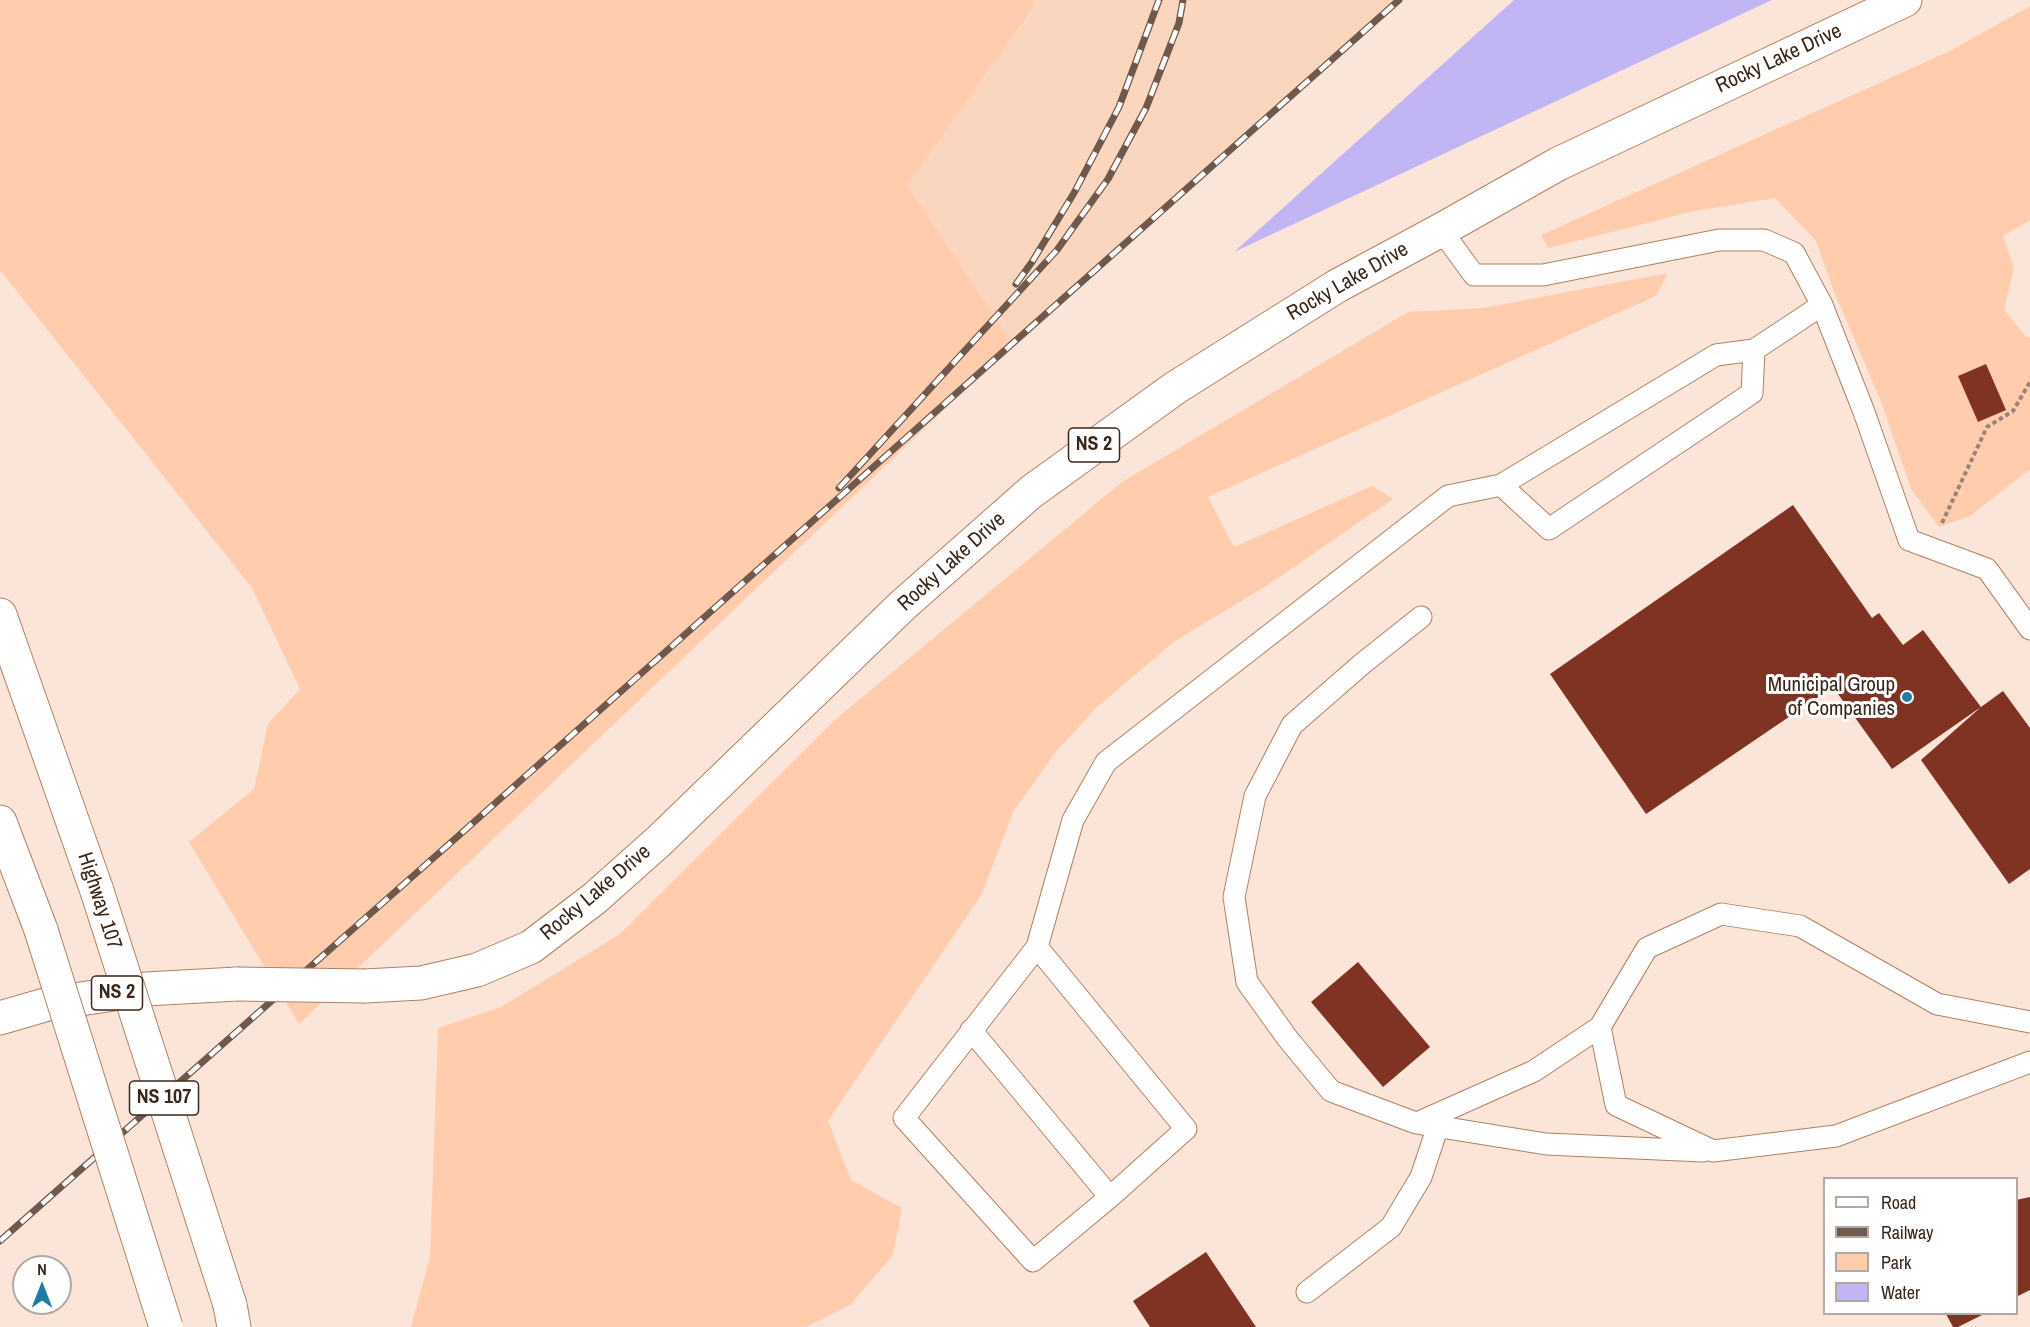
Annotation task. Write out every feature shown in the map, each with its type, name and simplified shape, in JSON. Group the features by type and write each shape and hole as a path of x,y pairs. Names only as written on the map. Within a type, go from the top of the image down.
{"main road":[{"name":"Rocky Lake Drive","path":"0,1018 48,1004 146,989 237,984 365,986 421,983 477,970 531,947 595,898 659,841 903,604 1031,492 1175,388 1336,286 1558,164 1905,0"},
{"name":"Highway 107","path":"0,615 97,891 232,1316"},
{"name":"NS 107","path":"0,822 41,930 166,1327"}],"lane":[{"path":"1441,230 1474,275 1543,275 1719,240 1764,240 1794,254 1822,305 1864,412 1909,540 1987,569 2030,629"},
{"path":"1037,947 1186,1129 1110,1197 1033,1261 904,1118 1037,947 1073,820 1106,762 1448,496 1502,485 1716,355 1754,350 1822,305"},
{"path":"1502,485 1548,529 1752,393 1754,350"},
{"path":"1421,617 1362,664 1292,725 1255,796 1234,897 1248,982 1288,1039 1331,1091 1416,1123 1546,1144 1713,1151 1836,1136 2030,1062"},
{"path":"1416,1123 1534,1071 1600,1027 1647,948 1721,914 1800,926 1937,1004 2030,1022"},
{"path":"1600,1027 1616,1106 1713,1151"},
{"path":"971,1030 1110,1197"},
{"path":"1307,1292 1391,1227 1421,1178 1438,1126"}],"path":[{"path":"1930,548 1986,427 2013,411 2030,382"}],"shaded area":[{"path":"1033,0 1396,0 1013,344 907,185 1035,5"}],"green space":[{"path":"0,0 1033,0 1035,5 907,185 1013,344 299,1024 189,842 254,789 268,724 300,689 252,588 0,270"},
{"path":"2030,6 2030,220 2003,236 2014,268 2004,309 2026,337 2030,337 2030,469 1970,516 1939,527 1911,489 1882,404 1833,289 1816,241 1775,198 1694,211 1548,248 1541,235 1950,51"},
{"path":"1668,273 1656,296 1208,497 1234,547 1372,486 1393,499 1269,584 1175,641 1097,707 1055,753 1013,812 982,894 828,1121 851,1180 902,1208 893,1255 850,1305 806,1327 411,1327 430,1257 438,1028 501,1007 620,934 837,718 1122,482 1408,312 1483,308"}],"water":[{"path":"1514,0 1772,0 1234,252"}],"building":[{"path":"1986,364 2006,410 1978,422 1958,376"},
{"path":"1793,505 1872,618 1879,613 1903,645 1923,630 1981,707 1892,769 1833,687 1646,814 1550,674"},
{"path":"2003,691 2030,728 2030,869 2009,884 1921,760 1981,707"},
{"path":"1358,962 1430,1047 1383,1087 1311,1002"},
{"path":"2030,1197 2030,1290 2018,1296 2018,1200"},
{"path":"1206,1252 1256,1327 1150,1327 1133,1301"},
{"path":"1947,1315 1982,1315 1958,1327 1953,1327"}],"railway":[{"path":"1016,284 1074,193 1119,107 1159,0"},
{"path":"839,488 1057,250 1108,179 1146,108 1179,23 1183,0"},
{"path":"0,1241 1399,0"}],"place":[{"name":"Municipal Group of Companies","path":"1907,697"}]}
